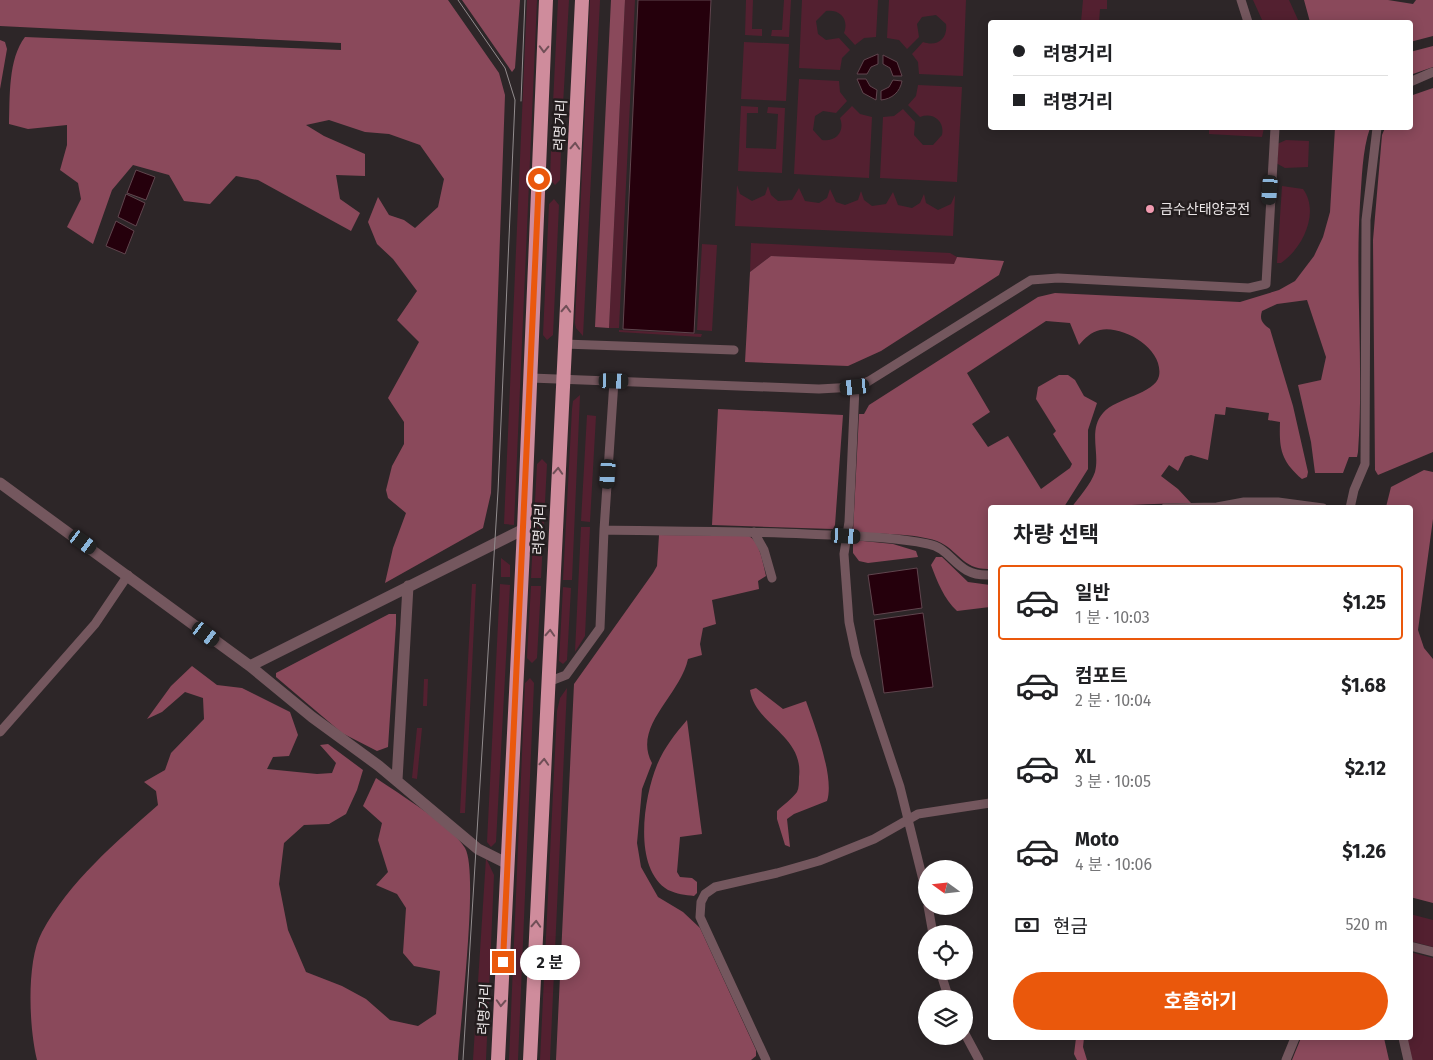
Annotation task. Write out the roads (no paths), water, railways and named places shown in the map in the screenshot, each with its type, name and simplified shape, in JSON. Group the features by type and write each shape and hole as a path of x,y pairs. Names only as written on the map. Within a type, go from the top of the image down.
{"highway":[{"name":"려명거리","path":"498,1060 531,378 546,0"},
{"name":"려명거리","path":"530,1060 582,0"}],"street":[{"path":"1241,0 1247,20"},
{"path":"1413,81 1433,72"},
{"path":"531,378 819,389 855,387 885,372 1031,280 1058,278 1249,288 1266,284 1275,130"},
{"path":"1351,505 1354,490 1365,464 1366,220 1377,130"},
{"path":"564,344 734,350"},
{"path":"548,682 566,675 600,628 604,530 614,381"},
{"path":"855,387 844,568 849,622 856,655 909,818 919,860"},
{"path":"0,483 250,666 298,706 397,780 478,849 508,864"},
{"path":"1246,505 1278,502 1300,505"},
{"path":"250,666 524,529"},
{"path":"604,530 754,532 846,536 930,544 938,548 959,568 971,573 988,575"},
{"path":"754,532 764,550 772,578"},
{"path":"0,732 95,624 128,575"},
{"path":"397,780 408,586"},
{"path":"766,1060 700,917 701,902 705,894 715,887 819,861 874,839 918,814 988,803"},
{"path":"1413,947 1433,952"},
{"path":"1286,1060 1294,1040"},
{"path":"1403,1040 1408,1060"},
{"path":"971,1045 979,1060"}],"tram line":[{"path":"458,0 505,68 515,100 498,491 463,1060"},
{"path":"521,101 525,0"}],"place":[{"name":"금수산태양궁전","path":"1150,209"}]}
